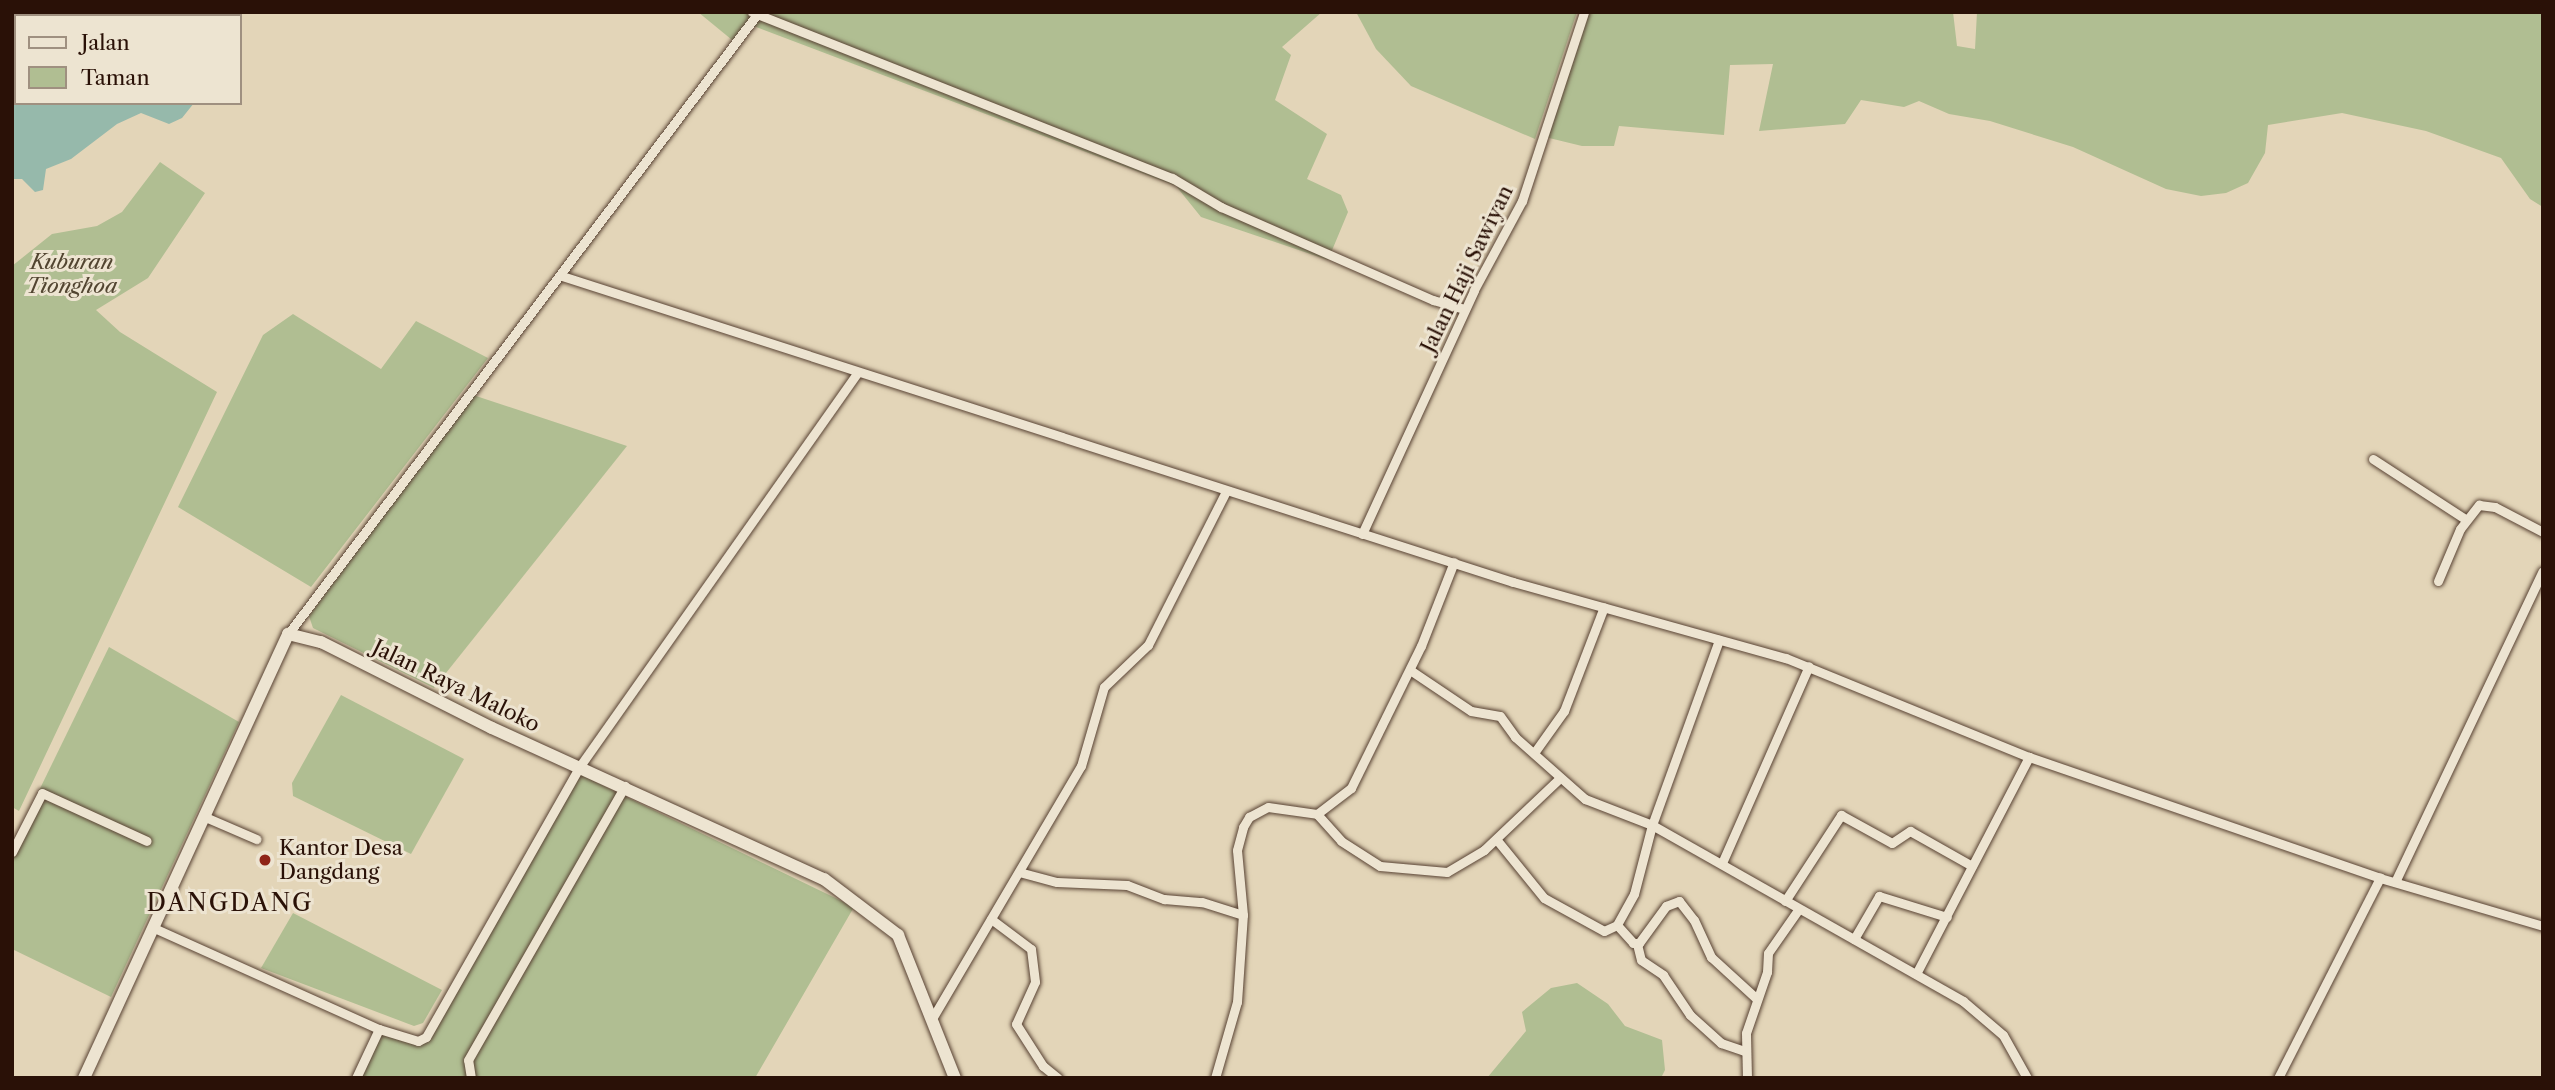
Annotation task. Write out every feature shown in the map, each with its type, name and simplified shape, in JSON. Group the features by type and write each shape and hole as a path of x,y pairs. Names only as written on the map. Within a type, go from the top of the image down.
{"street":[{"path":"84,1078 288,635 302,610 562,275 573,254 753,14 1172,178 1221,207 1433,300 1465,309"},
{"name":"Jalan Haji Sawiyan","path":"1362,534 1465,309 1522,201 1582,17"},
{"path":"562,275 857,373 1362,534 1809,666 2029,757 2380,878 2543,926"},
{"path":"154,928 379,1029 418,1041 426,1037 580,766 857,373"},
{"path":"2373,459 2465,519"},
{"path":"933,1017 1081,766 1104,687 1148,645 1226,491"},
{"path":"2438,581 2465,519 2474,507 2485,504 2543,532"},
{"path":"1317,814 1351,788 1410,670 1454,562"},
{"path":"2395,882 2543,571"},
{"path":"1534,753 1564,712 1604,607"},
{"name":"Jalan Raya Maloko","path":"288,635 321,642 492,728 792,862 884,921 903,946 956,1078"},
{"path":"1496,839 1544,898 1591,927 1604,931 1617,925 1637,886 1641,855 1719,640"},
{"path":"1722,863 1809,666"},
{"path":"1410,670 1468,709 1500,716 1560,778 1594,805 1652,825 1987,1017 2016,1053 2027,1078"},
{"path":"1916,974 2029,757"},
{"path":"1215,1078 1235,1017 1243,915 1237,850 1250,817 1268,807 1317,814 1341,841 1380,866 1396,871 1447,872 1464,865 1496,839 1560,778"},
{"path":"471,1078 468,1060 625,786"},
{"path":"12,852 42,793 147,841"},
{"path":"1785,901 1841,815 1892,842 1910,831 1972,866"},
{"path":"205,817 256,839"},
{"path":"1019,872 1057,882 1128,885 1164,899 1196,901 1243,915"},
{"path":"2278,1078 2380,878"},
{"path":"1854,939 1879,896 1947,917"},
{"path":"1637,944 1646,938 1668,903 1679,901 1694,920 1711,957 1757,999"},
{"path":"1747,1078 1744,1051 1757,999 1768,972 1769,951 1798,910"},
{"path":"991,919 1031,949 1035,982 1016,1024 1043,1066 1058,1078"},
{"path":"1617,925 1637,944 1641,961 1663,975 1690,1015 1721,1043 1744,1051"},
{"path":"356,1078 379,1029"}],"green space":[{"path":"698,12 1322,12 1282,47 1291,55 1275,100 1327,134 1307,179 1341,195 1348,212 1328,260 1201,217 1176,186 751,25 737,44"},
{"path":"1356,12 1577,12 1535,139 1411,86 1376,49"},
{"path":"1585,12 1953,12 1957,46 1975,49 1977,12 2543,12 2543,207 2530,199 2501,158 2426,131 2342,113 2268,125 2265,153 2248,183 2226,193 2201,196 2166,189 2073,147 1990,121 1949,114 1919,101 1904,107 1861,100 1845,124 1759,131 1773,64 1730,65 1724,135 1619,126 1614,146 1582,146 1545,137"},
{"name":"Kuburan Tionghoa","path":"160,162 205,193 148,278 96,310 120,332 217,392 19,811 12,807 12,266 52,234 97,226 122,212"},
{"path":"293,314 381,369 416,321 488,358 311,587 178,507 263,335"},
{"path":"473,395 627,446 434,688 313,628 309,616"},
{"path":"109,647 239,722 111,997 12,949 12,846"},
{"path":"341,695 464,759 411,854 293,796 292,783"},
{"path":"581,775 854,907 755,1078 359,1078 384,1027 425,1043"},
{"path":"293,913 442,990 423,1023 414,1026 261,968"},
{"path":"1577,983 1608,1004 1625,1026 1662,1040 1665,1070 1661,1078 1487,1078 1526,1031 1522,1012 1551,988"}],"shaded area":[{"path":"12,12 200,12 14,14 14,105 192,105 182,118 169,124 141,113 117,124 71,159 46,169 43,190 35,192 22,179 12,179"}],"place":[{"name":"Kantor Desa Dangdang","path":"265,860"}],"district":[{"name":"DANGDANG","path":"230,903"}]}
